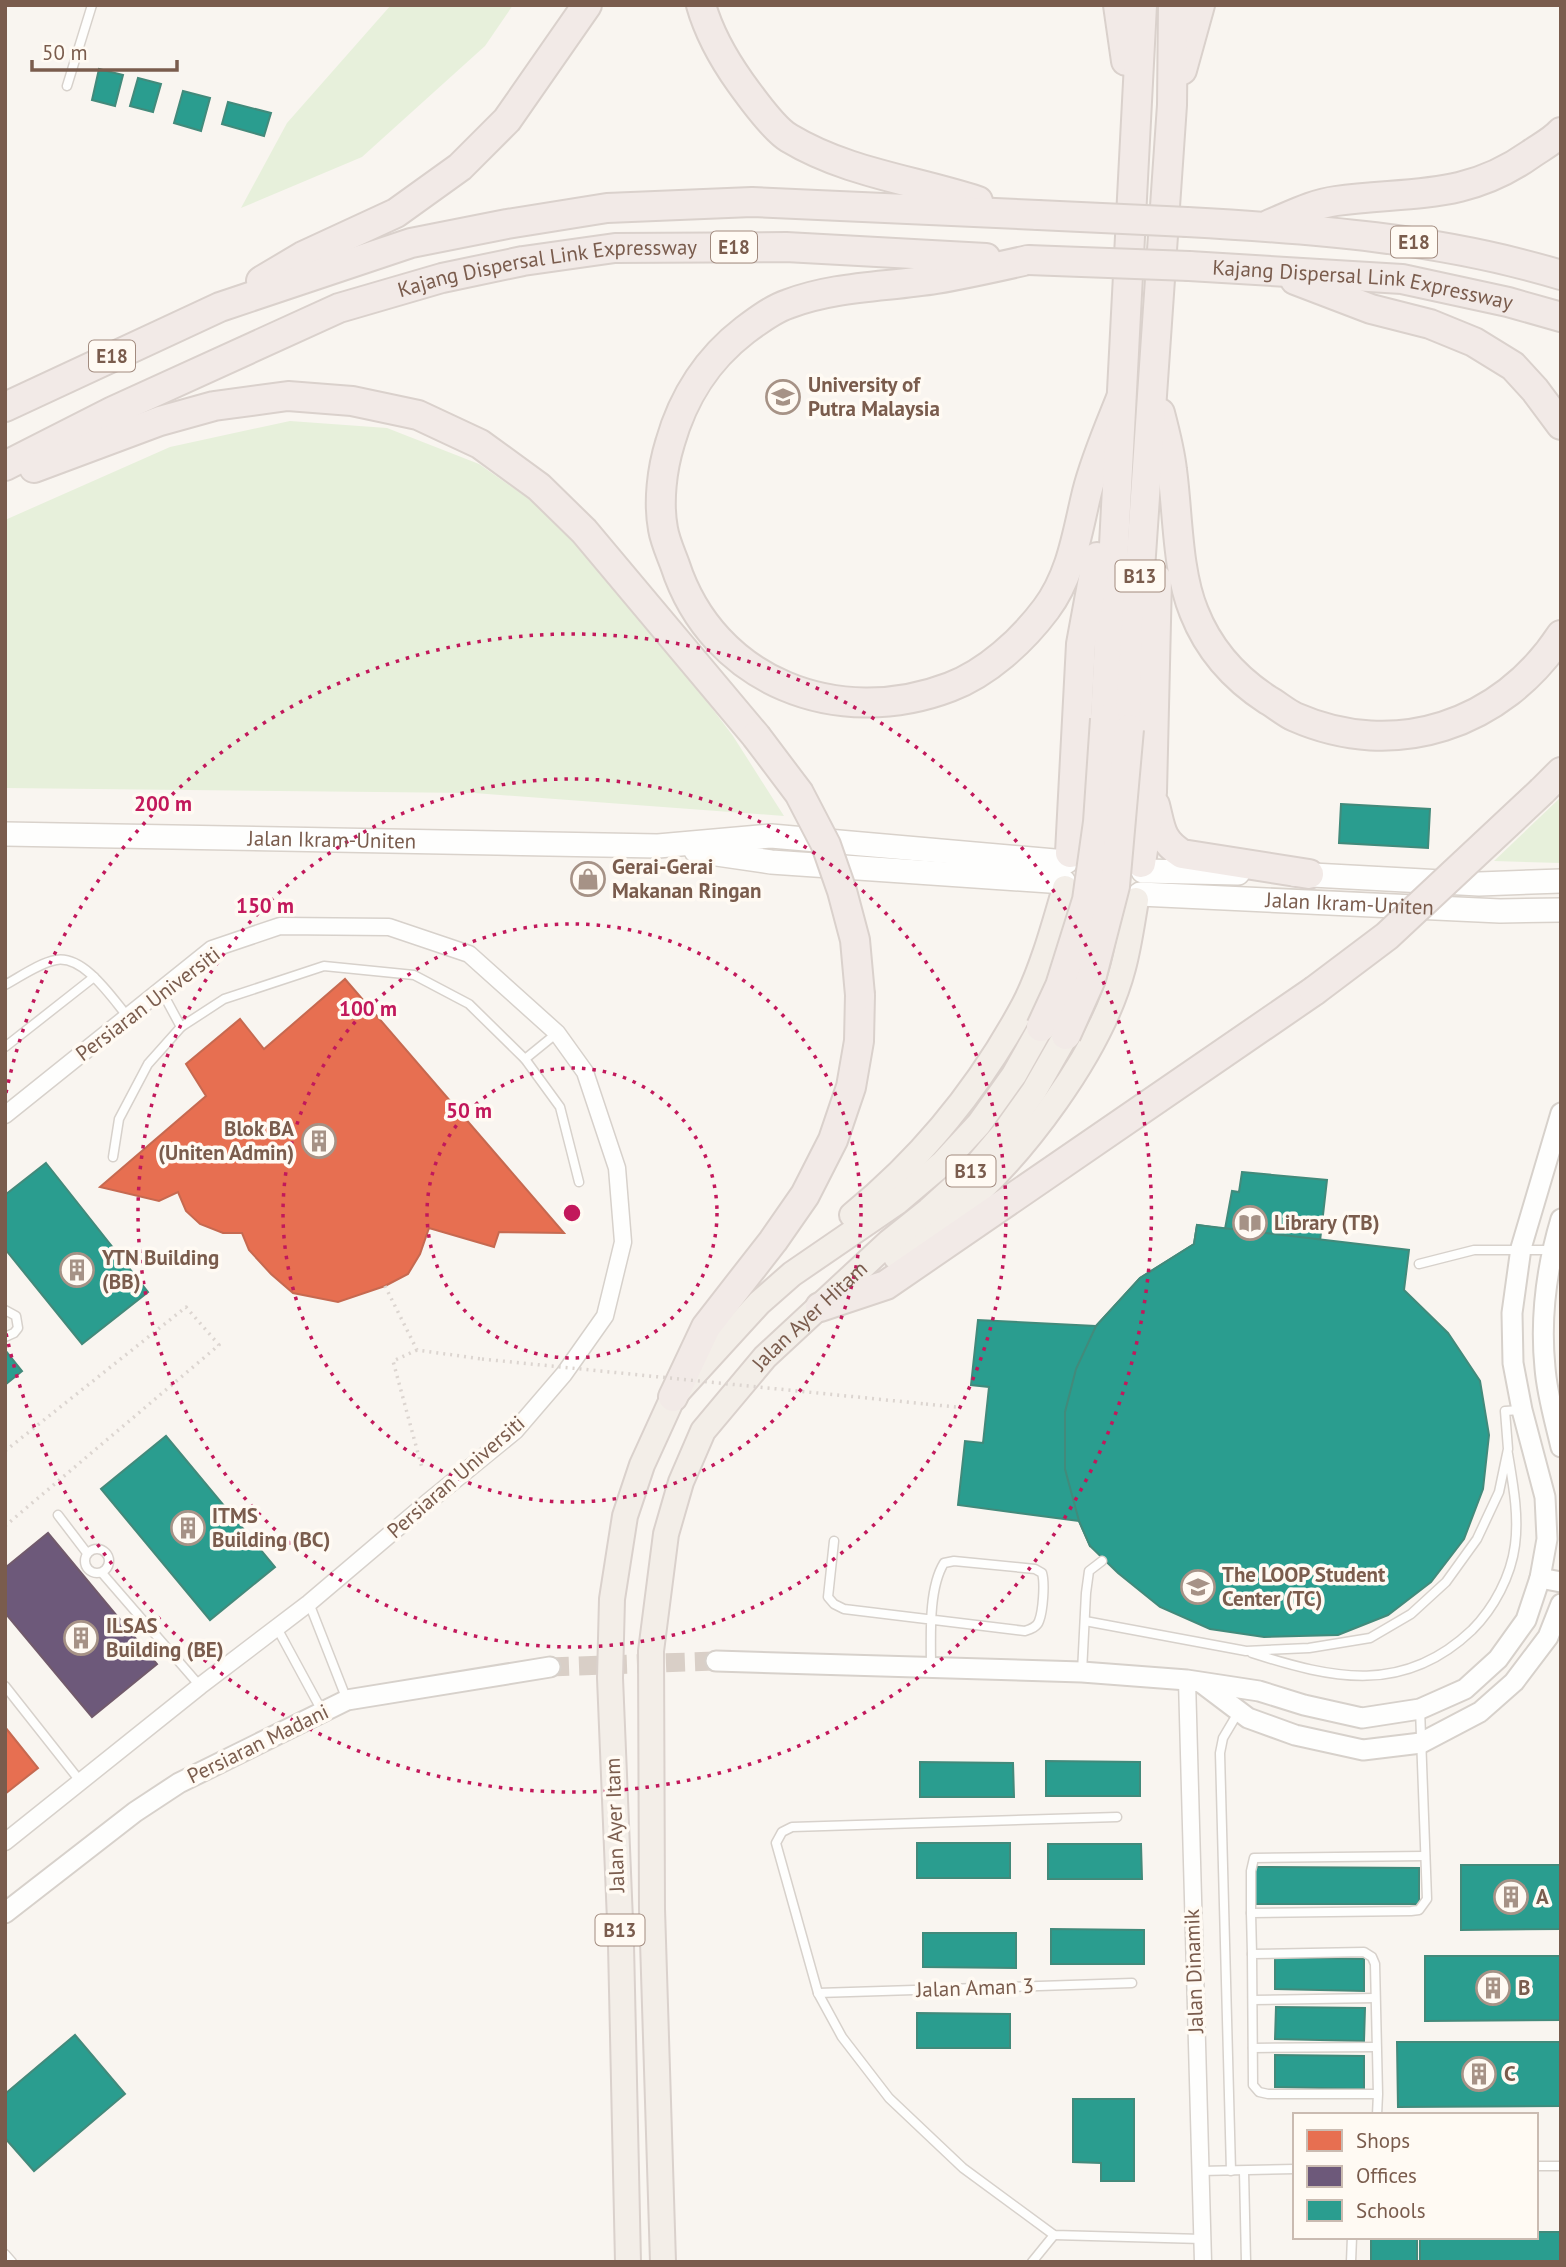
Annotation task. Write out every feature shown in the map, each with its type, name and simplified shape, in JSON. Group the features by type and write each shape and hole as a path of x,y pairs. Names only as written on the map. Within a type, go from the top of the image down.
{"highway":[{"path":"220,307 303,256 396,213 460,167 507,120 587,5"},
{"path":"701,5 724,60 749,96 787,137 849,166 897,181 945,190 1026,213"},
{"path":"1118,5 1134,119"},
{"path":"1028,260 938,279 822,294 785,305 745,331 713,359 687,395 662,468 663,530 679,579 699,617 734,655 772,682 819,698 863,705 908,700 951,687 987,666 1017,642 1047,607 1070,566 1087,490 1121,398 1142,5"},
{"path":"1142,867 1152,792 1156,715 1158,464 1151,422 1172,104 1173,5"},
{"path":"1172,104 1200,5"},
{"path":"1265,226 1334,201 1435,193 1481,182 1522,161 1561,132"},
{"name":"Kajang Dispersal Link Expressway","path":"5,407 220,307 411,243 508,223 607,208 752,202 1265,226 1430,244 1519,262 1561,275"},
{"name":"Kajang Dispersal Link Expressway","path":"5,466 113,411 339,308 442,278 523,261 615,248 786,247 1402,279 1508,302 1561,317"},
{"path":"1269,270 1371,309 1430,324 1474,342 1513,366 1561,425"},
{"path":"1153,379 1172,468 1178,536 1193,611 1216,656 1253,690 1294,717 1342,732 1379,737 1414,733 1459,722 1492,704 1526,680 1561,635"},
{"path":"5,478 160,421 214,406 288,396 352,401 418,415 480,443 539,487 584,531 756,736 799,793 826,845 855,940 860,995 859,1041 851,1087 833,1140 805,1195 706,1327 673,1397"},
{"name":"B13","path":"1054,1031 1091,979 1115,886 1118,452 1121,398"},
{"name":"B13","path":"1117,724 1151,422"},
{"path":"1066,871 1081,644 1095,571 1106,489 1118,452"},
{"path":"820,1307 886,1285 1314,992 1387,936 1551,782"},
{"path":"1152,792 1162,834 1169,846 1182,854 1309,874"}],"main road":[{"name":"Jalan Ikram-Uniten","path":"5,834 658,846 771,836 1066,871"},
{"path":"821,1253 834,1230 884,1189 928,1143 964,1099 1025,1003 1054,928 1066,871 1079,844 1102,836 1126,843 1135,852 1142,867 1143,883 1123,970 1099,1031 1073,1077 1025,1141 990,1181 956,1212 878,1271 848,1283"},
{"name":"Jalan Ikram-Uniten","path":"1142,867 1479,884 1561,881"},
{"path":"1066,871 1070,900 1079,909 1103,917 1116,915 1127,909 1138,897"},
{"name":"Jalan Ikram-Uniten","path":"1138,897 1500,911 1561,909"},
{"name":"Jalan Ayer Hitam","path":"612,1599 625,1516 642,1465 673,1397 759,1303 792,1274 897,1202 943,1163 979,1124 1014,1075 1054,1031"},
{"name":"Jalan Ayer Hitam","path":"651,1651 666,1534 681,1482 703,1431 765,1357 848,1283 889,1242 971,1172 1027,1102 1054,1031"},
{"name":"Jalan Ayer Itam","path":"612,1599 610,1678 621,1945 628,2262"},
{"name":"Jalan Ayer Itam","path":"651,1651 652,1909 663,2262"}],"street":[{"name":"Persiaran Universiti","path":"5,1115 212,949 280,926 389,928 469,954 557,1033 584,1072 617,1168 623,1242 605,1316 564,1374 515,1431 309,1603 200,1686 5,1842"},
{"path":"716,1661 1082,1672 1259,1691 1304,1705 1363,1718 1420,1709 1465,1689 1498,1659 1526,1620 1540,1578 1547,1539 1545,1497 1522,1410 1513,1363 1512,1312 1521,1248 1561,1114"},
{"path":"1561,1219 1552,1250 1544,1309 1545,1367 1561,1447"},
{"path":"1522,1410 1551,1406"},
{"path":"1540,1578 1561,1582"},
{"path":"1194,1682 1248,1718 1294,1735 1363,1750 1421,1743 1480,1712 1514,1682 1548,1637 1561,1604"},
{"name":"Persiaran Madani","path":"5,1913 135,1812 179,1783 322,1711 347,1700 550,1667"},
{"name":"Jalan Dinamik","path":"1194,1682 1203,2262"}],"lane":[{"path":"68,86 92,5"},
{"path":"5,985 55,960 78,964 94,977 128,1017"},
{"path":"113,1157 119,1119 148,1064 181,1027 224,999 324,966 414,975 469,1004 525,1059 560,1107 579,1182"},
{"path":"5,1047 94,977"},
{"path":"161,990 181,1027"},
{"path":"525,1059 557,1033"},
{"path":"1419,1264 1474,1250 1552,1250"},
{"path":"5,1310 16,1316 18,1322 14,1333 5,1337"},
{"path":"1085,1621 1245,1651 1301,1669 1340,1675 1381,1676 1420,1666 1455,1646 1484,1619 1504,1584 1515,1546 1516,1506 1506,1411 1522,1410"},
{"path":"1245,1651 1309,1648 1370,1638 1410,1614 1446,1582 1477,1539 1499,1492 1508,1449"},
{"path":"58,1516 87,1553 87,1568 91,1572 102,1573 200,1686"},
{"path":"834,1541 828,1597 844,1609 931,1619 1025,1630 1033,1629 1039,1622 1045,1581 1042,1573 1035,1569 954,1561 944,1563 938,1573 931,1619 930,1667"},
{"path":"87,1553 97,1549 107,1554 109,1564 102,1573"},
{"path":"1082,1672 1089,1572 1102,1561"},
{"path":"309,1603 347,1700"},
{"path":"276,1627 322,1711"},
{"path":"5,1686 80,1781"},
{"path":"1251,1913 1419,1909 1427,1899 1420,1709"},
{"path":"1231,2171 1220,1753 1223,1738 1238,1711"},
{"path":"1117,1817 792,1827 782,1832 776,1843 818,1993 842,2037 888,2098 963,2168 1054,2235 1202,2239"},
{"path":"1378,2094 1268,2094 1259,2092 1253,2085 1251,1871 1254,1858 1425,1856"},
{"path":"1252,1954 1364,1952 1372,1957 1375,1964 1377,2113"},
{"name":"Jalan Aman 3","path":"818,1993 1132,1983"},
{"path":"1253,2000 1375,1997"},
{"path":"1253,2048 1376,2047"},
{"path":"1538,2166 1561,2166"},
{"path":"1200,2171 1293,2169"},
{"path":"1244,2171 1246,2262"},
{"path":"1032,2262 1054,2235"},
{"path":"1351,2262 1352,2239"},
{"path":"5,2254 12,2262"}],"path":[{"path":"385,1286 417,1350"},
{"path":"5,1451 186,1307 219,1345 5,1526"},
{"path":"422,1468 393,1361 417,1350 482,1359 956,1407"}],"green space":[{"path":"391,5 513,5 485,46 362,157 241,208 287,123"},
{"path":"290,421 387,428 479,464 549,513 636,608 733,736 784,816 474,793 5,788 5,520 170,447"},
{"path":"1561,797 1561,863 1494,861"}],"building: Shops":[{"name":"Blok BA (Uniten Admin)","path":"345,979 564,1233 499,1232 494,1247 429,1228 420,1254 408,1274 385,1286 338,1302 293,1293 249,1250 242,1233 223,1233 200,1224 186,1211 178,1192 159,1201 100,1187 206,1096 186,1064 240,1019 264,1049"},
{"path":"5,1727 38,1768 5,1794"}],"building: Offices":[{"name":"ILSAS Building (BE)","path":"48,1533 157,1664 92,1717 5,1613 5,1568"}],"building: Schools":[{"path":"99,69 123,75 115,106 92,100"},
{"path":"138,78 161,84 153,112 130,106"},
{"path":"183,91 210,98 201,131 174,123"},
{"path":"228,102 271,113 264,136 222,124"},
{"path":"1341,804 1430,809 1428,848 1339,843"},
{"name":"YTN Building (BB)","path":"46,1163 148,1292 82,1344 5,1249 5,1195"},
{"path":"1242,1172 1327,1180 1308,1346 1278,1344 1277,1366 1264,1374 1258,1391 1242,1400 1228,1399 1215,1410 1191,1406 1190,1416 1157,1412 1158,1406 1136,1402 1131,1458 1146,1462 1157,1516 1090,1546 1079,1521 958,1505 965,1441 983,1443 989,1387 971,1385 978,1320 1096,1326 1140,1278 1194,1244 1197,1225 1225,1229 1232,1191 1239,1192"},
{"path":"1197,1225 1409,1250 1404,1290 1448,1333 1480,1381 1489,1435 1483,1489 1464,1539 1431,1582 1388,1615 1338,1635 1264,1637 1210,1629 1160,1607 1090,1546 1079,1521 1065,1469 1065,1412 1076,1369 1096,1326 1140,1278 1194,1244"},
{"path":"5,1350 22,1371 5,1385"},
{"name":"ITMS Building (BC)","path":"166,1436 275,1567 210,1620 101,1489"},
{"path":"1046,1761 1140,1762 1140,1796 1046,1796"},
{"path":"920,1762 1013,1763 1014,1797 920,1797"},
{"path":"917,1843 1010,1843 1010,1878 917,1878"},
{"path":"1048,1844 1141,1844 1142,1879 1048,1879"},
{"name":"A","path":"1461,1865 1561,1865 1561,1929 1461,1930"},
{"path":"1254,1867 1419,1868 1419,1904 1254,1904"},
{"path":"1051,1929 1144,1930 1144,1964 1051,1964"},
{"path":"923,1933 1016,1933 1016,1968 923,1967"},
{"name":"B","path":"1425,1956 1561,1956 1561,2020 1425,2021"},
{"path":"1275,1957 1364,1959 1364,1991 1275,1989"},
{"path":"1276,2007 1365,2008 1364,2041 1275,2039"},
{"path":"917,2013 1010,2014 1010,2048 917,2048"},
{"path":"75,2035 125,2094 34,2171 5,2138 5,2094"},
{"name":"C","path":"1397,2042 1561,2042 1561,2106 1398,2107"},
{"path":"1275,2055 1364,2056 1364,2089 1275,2087"},
{"path":"1073,2099 1134,2099 1134,2181 1101,2181 1101,2163 1073,2162"},
{"path":"1538,2232 1561,2232 1561,2262 1420,2262 1420,2239 1538,2239"},
{"path":"1371,2239 1417,2239 1417,2262 1371,2262"}],"tunnel":[{"path":"550,1667 716,1661"}],"place":[{"name":"University of Putra Malaysia","path":"783,397"},
{"name":"Gerai-Gerai Makanan Ringan","path":"588,879"},
{"name":"Blok BA (Uniten Admin)","path":"319,1141"},
{"name":"Library (TB)","path":"1250,1223"},
{"name":"YTN Building (BB)","path":"77,1270"},
{"name":"ITMS Building (BC)","path":"188,1528"},
{"name":"The LOOP Student Center (TC)","path":"1198,1587"},
{"name":"ILSAS Building (BE)","path":"81,1638"},
{"name":"A","path":"1511,1897"},
{"name":"B","path":"1493,1988"},
{"name":"C","path":"1479,2074"}]}
